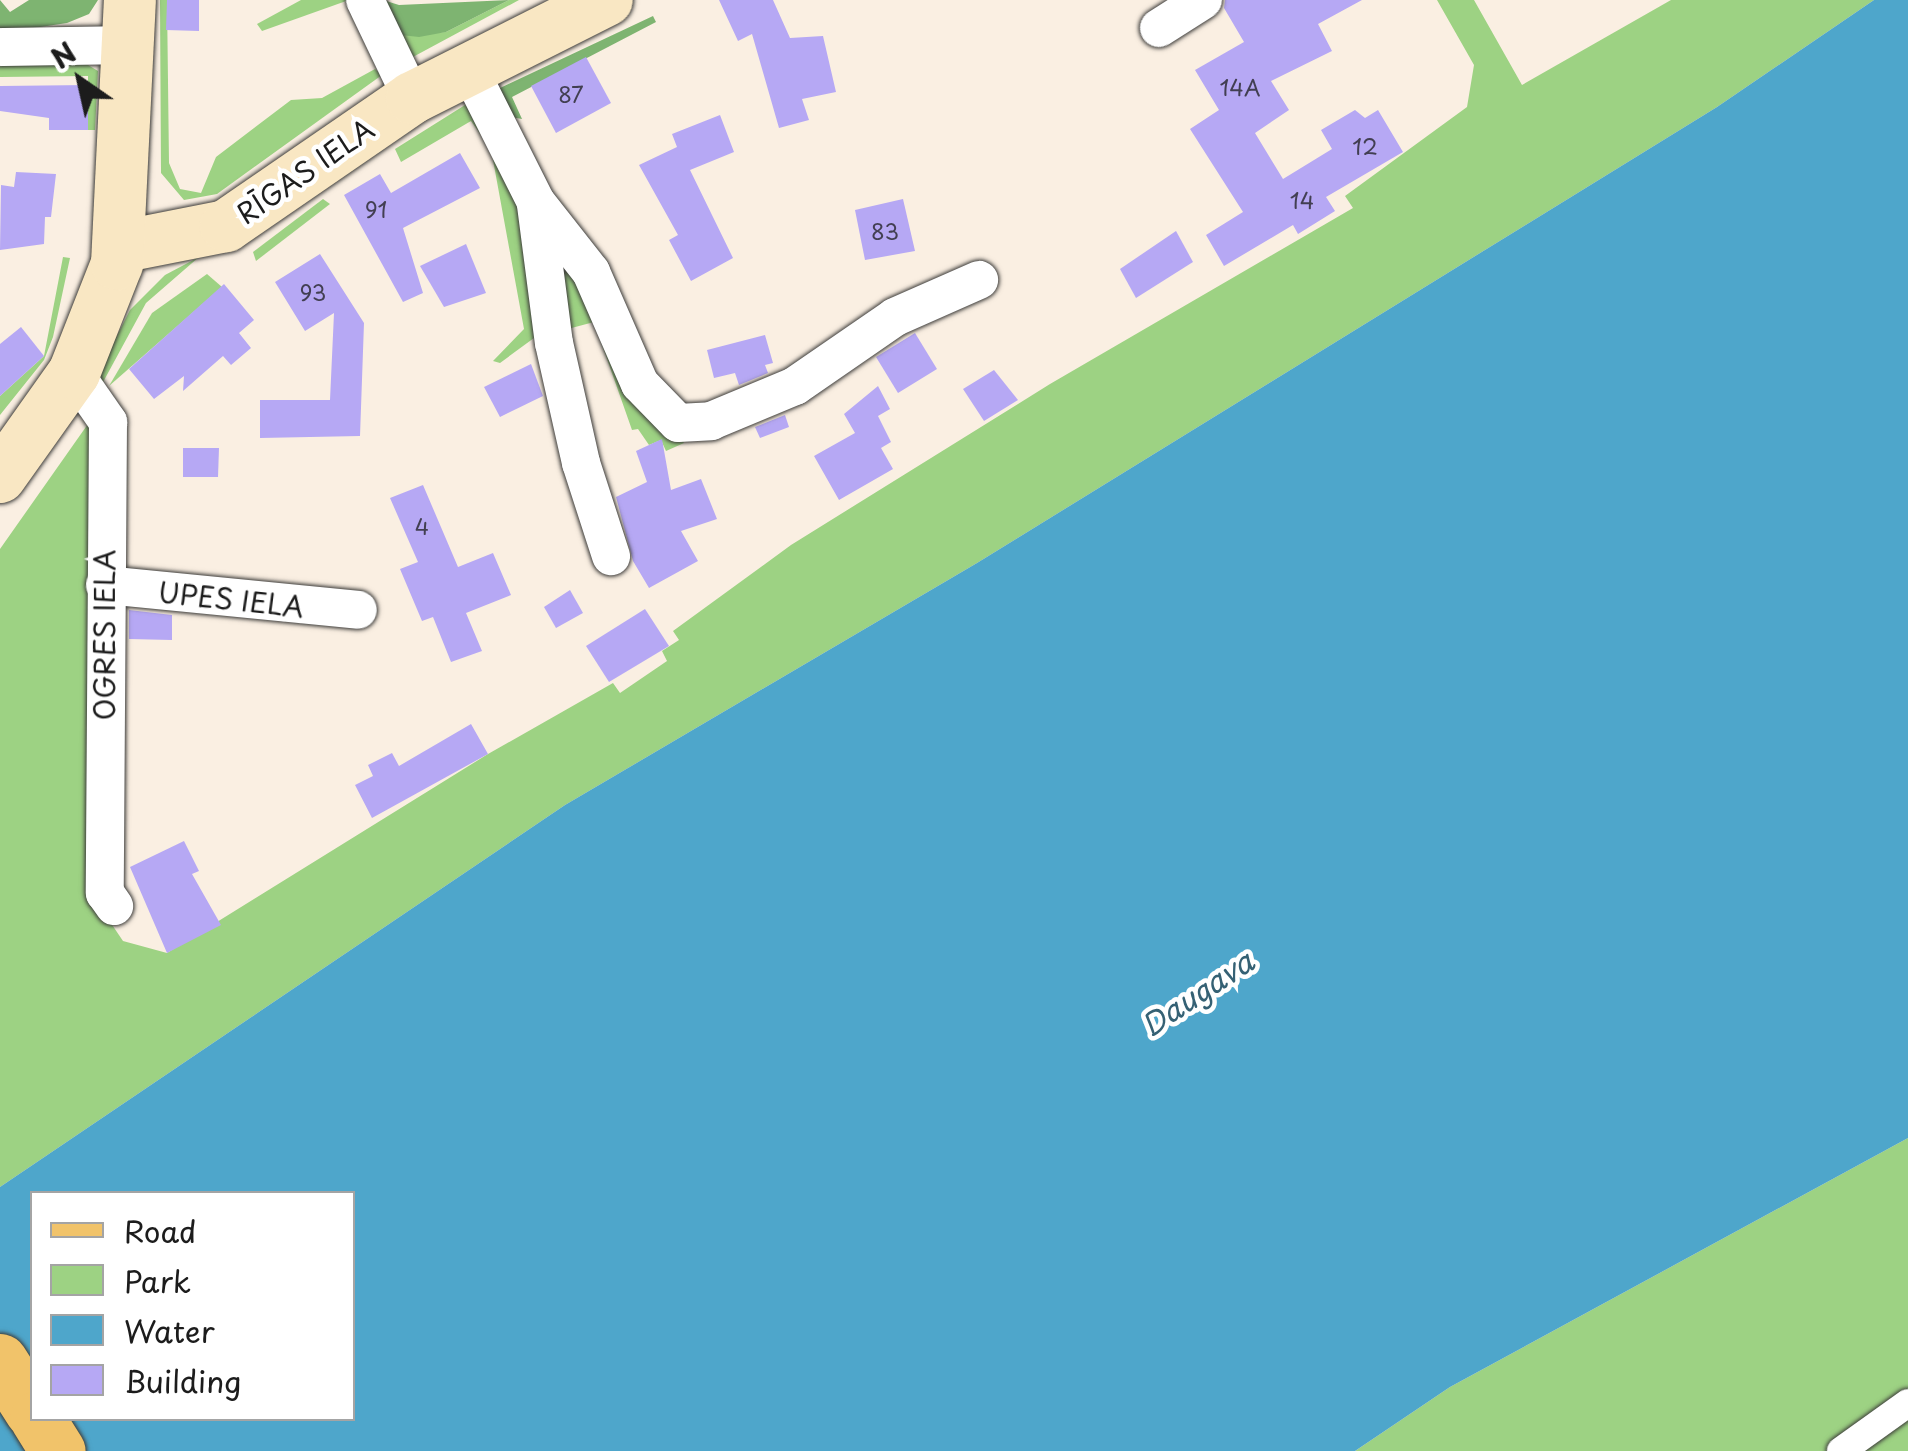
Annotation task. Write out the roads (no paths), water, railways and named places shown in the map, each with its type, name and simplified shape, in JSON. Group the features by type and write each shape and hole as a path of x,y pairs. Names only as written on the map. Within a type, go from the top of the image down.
{"main road":[{"name":"RĪGAS IELA","path":"120,247 226,226 412,98 607,0"},
{"path":"0,477 74,373 101,315 120,247 130,23"},
{"path":"0,1361 30,1408"},
{"path":"39,1421 58,1451"}],"street":[{"path":"365,0 412,98"},
{"path":"1158,28 1203,0"},
{"path":"0,46 130,23"},
{"path":"468,67 536,202 590,272 640,384 678,422 710,420 795,386 895,317 979,280"},
{"path":"536,202 554,343 581,463 611,556"},
{"name":"OGRES IELA","path":"74,373 108,422 104,585 106,893 114,906"},
{"name":"UPES IELA","path":"104,585 358,610"},
{"path":"1841,1451 1908,1403"}],"water":[{"name":"Daugava","path":"1874,0 1908,0 1908,1138 1450,1387 1355,1451 0,1451 0,1187 565,805 977,563 1717,107"}]}
